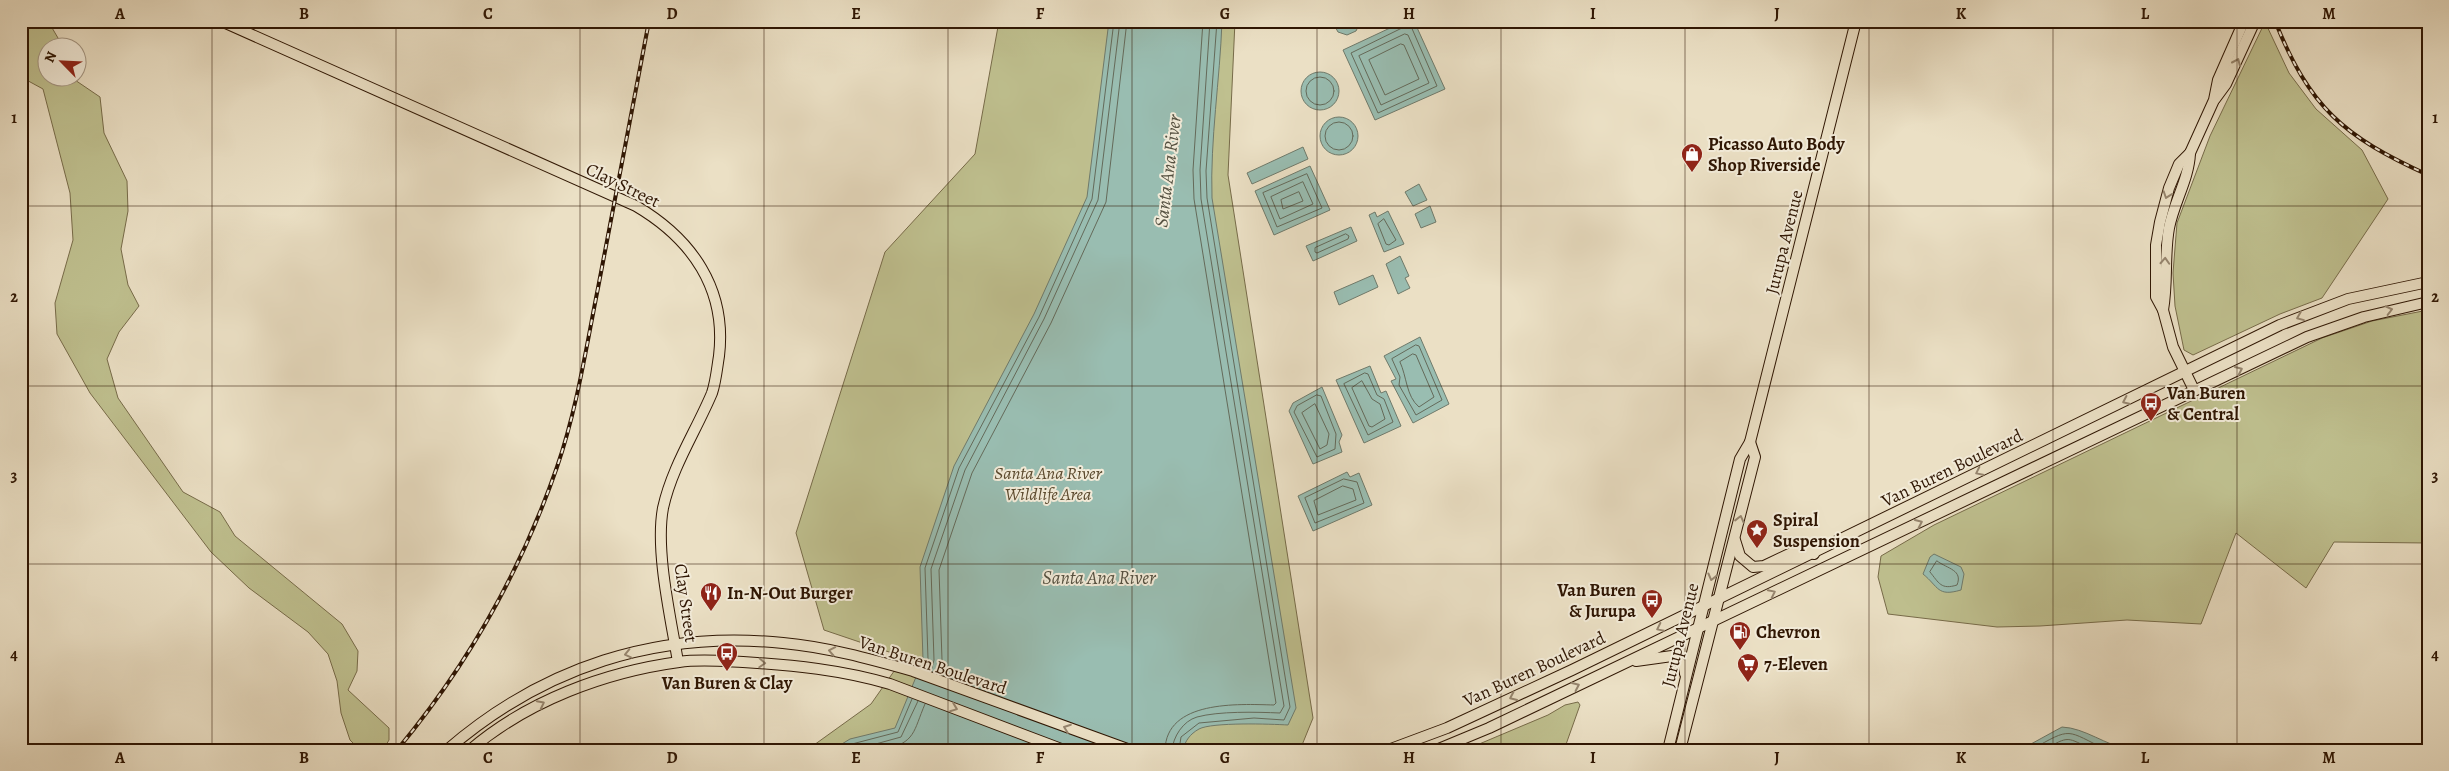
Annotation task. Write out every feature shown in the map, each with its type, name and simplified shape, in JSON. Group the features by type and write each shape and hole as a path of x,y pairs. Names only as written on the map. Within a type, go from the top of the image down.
{"main road":[{"name":"Clay Street","path":"221,21 636,206 669,229 694,256 704,271 715,295 720,346 712,393 670,484 663,508 662,553 678,662"},
{"name":"Jurupa Avenue","path":"1668,750 1740,459 1750,442 1856,21"},
{"path":"2214,100 2218,80 2244,21"},
{"path":"2194,390 2173,347 2163,310 2166,294 2165,273 2169,230 2177,198 2189,168 2190,153 2214,100 2226,84 2255,21"},
{"name":"Van Buren Boulevard","path":"1388,750 1447,728 1719,600 2280,325 2345,300 2390,288 2428,282"},
{"name":"Van Buren Boulevard","path":"1436,750 1489,728 2194,390 2327,329 2389,310 2428,302"},
{"name":"Jurupa Avenue","path":"1680,750 1755,457 1750,442"},
{"path":"1735,539 1740,556 1753,567 1764,566 1804,547 1814,554"},
{"name":"Van Buren Boulevard","path":"447,750 508,703 552,679 594,662 675,643 726,640 783,643 853,655 913,671 1130,750"},
{"path":"1627,662 1672,656 1684,666 1686,676"},
{"name":"Van Buren Boulevard","path":"470,750 520,715 560,695 612,678 678,662 722,661 816,668 861,676 909,691 1064,750"},
{"path":"1673,750 1680,722 1678,709"}],"green space":[{"path":"21,21 48,21 58,38 38,38 38,86 21,77"},
{"name":"Santa Ana River","path":"999,21 1235,21 1228,175 1313,718 1300,750 807,750 871,704 904,657 824,630 796,533 885,252 975,154"},
{"path":"2265,22 2289,73 2316,109 2362,150 2388,199 2322,298 2280,314 2193,355 2184,350 2175,306 2173,273 2177,223 2210,136"},
{"path":"41,88 87,88 100,97 104,133 127,181 128,211 121,249 128,285 139,306 119,332 107,359 118,398 183,492 220,512 235,536 342,624 358,651 357,671 348,690 389,728 389,740 383,750 360,750 350,740 341,713 337,681 328,654 308,632 249,588 211,552 90,393 57,334 55,303 73,240 70,193 43,89"},
{"path":"2428,310 2428,543 2334,542 2306,588 2236,533 2201,624 2127,620 1997,627 1888,614 1878,577 1881,556 1934,525 2322,338 2372,321"},
{"path":"1578,702 1580,705 1564,750 1465,750 1548,715 1565,705"}],"water":[{"name":"Santa Ana River","path":"1109,21 1222,21 1212,154 1212,198 1296,708 1288,725 1228,724 1199,729 1188,738 1183,750 832,750 850,739 895,728 923,660 920,567 954,466 1034,314 1087,197"},
{"path":"1332,21 1361,21 1356,31 1347,35 1338,32"},
{"path":"1405,21 1414,21 1445,89 1375,120 1343,50"},
{"path":"1320,72 1333,78 1339,91 1333,104 1320,110 1307,104 1301,91 1307,78"},
{"path":"1339,117 1352,123 1358,136 1352,149 1339,155 1326,149 1320,136 1326,123"},
{"path":"1303,147 1308,159 1252,184 1247,173"},
{"path":"1310,166 1330,210 1274,235 1255,191"},
{"path":"1419,184 1427,200 1413,206 1405,192"},
{"path":"1430,206 1436,222 1421,228 1415,214"},
{"path":"1388,211 1404,244 1384,252 1369,215 1375,212 1377,217"},
{"path":"1351,227 1357,241 1313,261 1306,246"},
{"path":"1400,256 1409,276 1405,278 1410,288 1398,294 1386,264"},
{"path":"1373,275 1378,287 1339,305 1334,292"},
{"path":"1420,337 1449,404 1413,423 1391,381 1396,379 1384,356"},
{"path":"1370,366 1381,393 1386,391 1401,426 1364,443 1336,380"},
{"path":"1322,387 1342,435 1339,442 1342,452 1313,464 1289,411 1293,403"},
{"path":"1347,472 1350,477 1359,473 1372,505 1313,531 1298,496"},
{"path":"1934,554 1961,567 1964,574 1961,590 1947,592 1939,590 1923,574 1930,557"},
{"path":"2062,727 2079,730 2130,750 2020,750"}],"railway":[{"path":"397,750 446,685 490,616 527,543 557,467 570,423 580,378 649,21"},
{"path":"2275,21 2288,51 2302,76 2316,98 2333,116 2351,132 2373,147 2428,175"}],"place":[{"name":"Picasso Auto Body Shop Riverside","path":"1692,173"},
{"name":"Van Buren & Central","path":"2151,422"},
{"name":"Spiral Suspension","path":"1757,549"},
{"name":"In-N-Out Burger","path":"711,612"},
{"name":"Van Buren & Jurupa","path":"1652,619"},
{"name":"Chevron","path":"1740,651"},
{"name":"Van Buren & Clay","path":"727,672"},
{"name":"7-Eleven","path":"1748,683"}],"park label":[{"name":"Santa Ana River Wildlife Area","path":"1048,483"}]}
